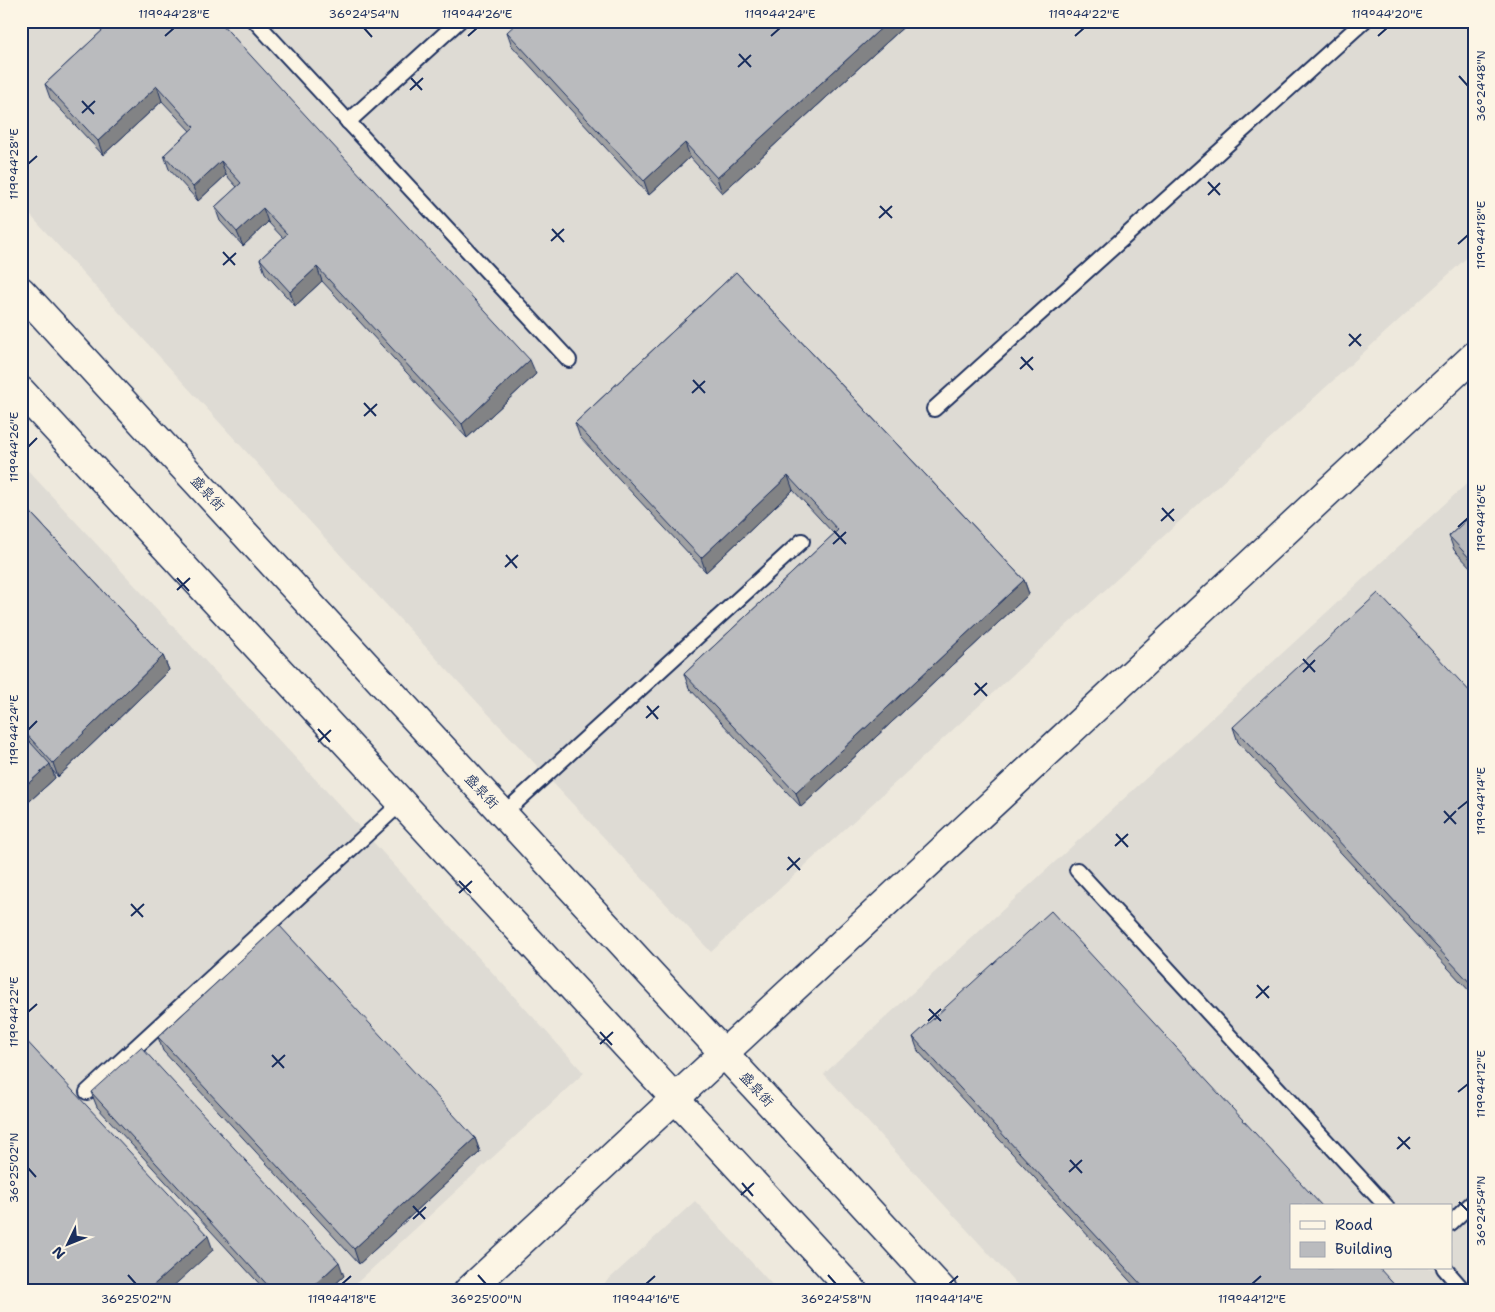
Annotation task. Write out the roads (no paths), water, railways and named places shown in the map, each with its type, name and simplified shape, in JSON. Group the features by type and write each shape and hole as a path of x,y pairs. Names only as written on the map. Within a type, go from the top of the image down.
{"main road":[{"name":"盛泉街","path":"21,291 943,1291"},
{"path":"468,1291 1474,356"},
{"path":"21,392 853,1291"}],"lane":[{"path":"255,21 569,360"},
{"path":"348,122 459,21"},
{"path":"934,409 1364,21"},
{"path":"503,814 802,541"},
{"path":"87,1092 402,802"},
{"path":"1077,870 1384,1204"},
{"path":"1452,1221 1474,1201"},
{"path":"1446,1270 1464,1291"}]}
